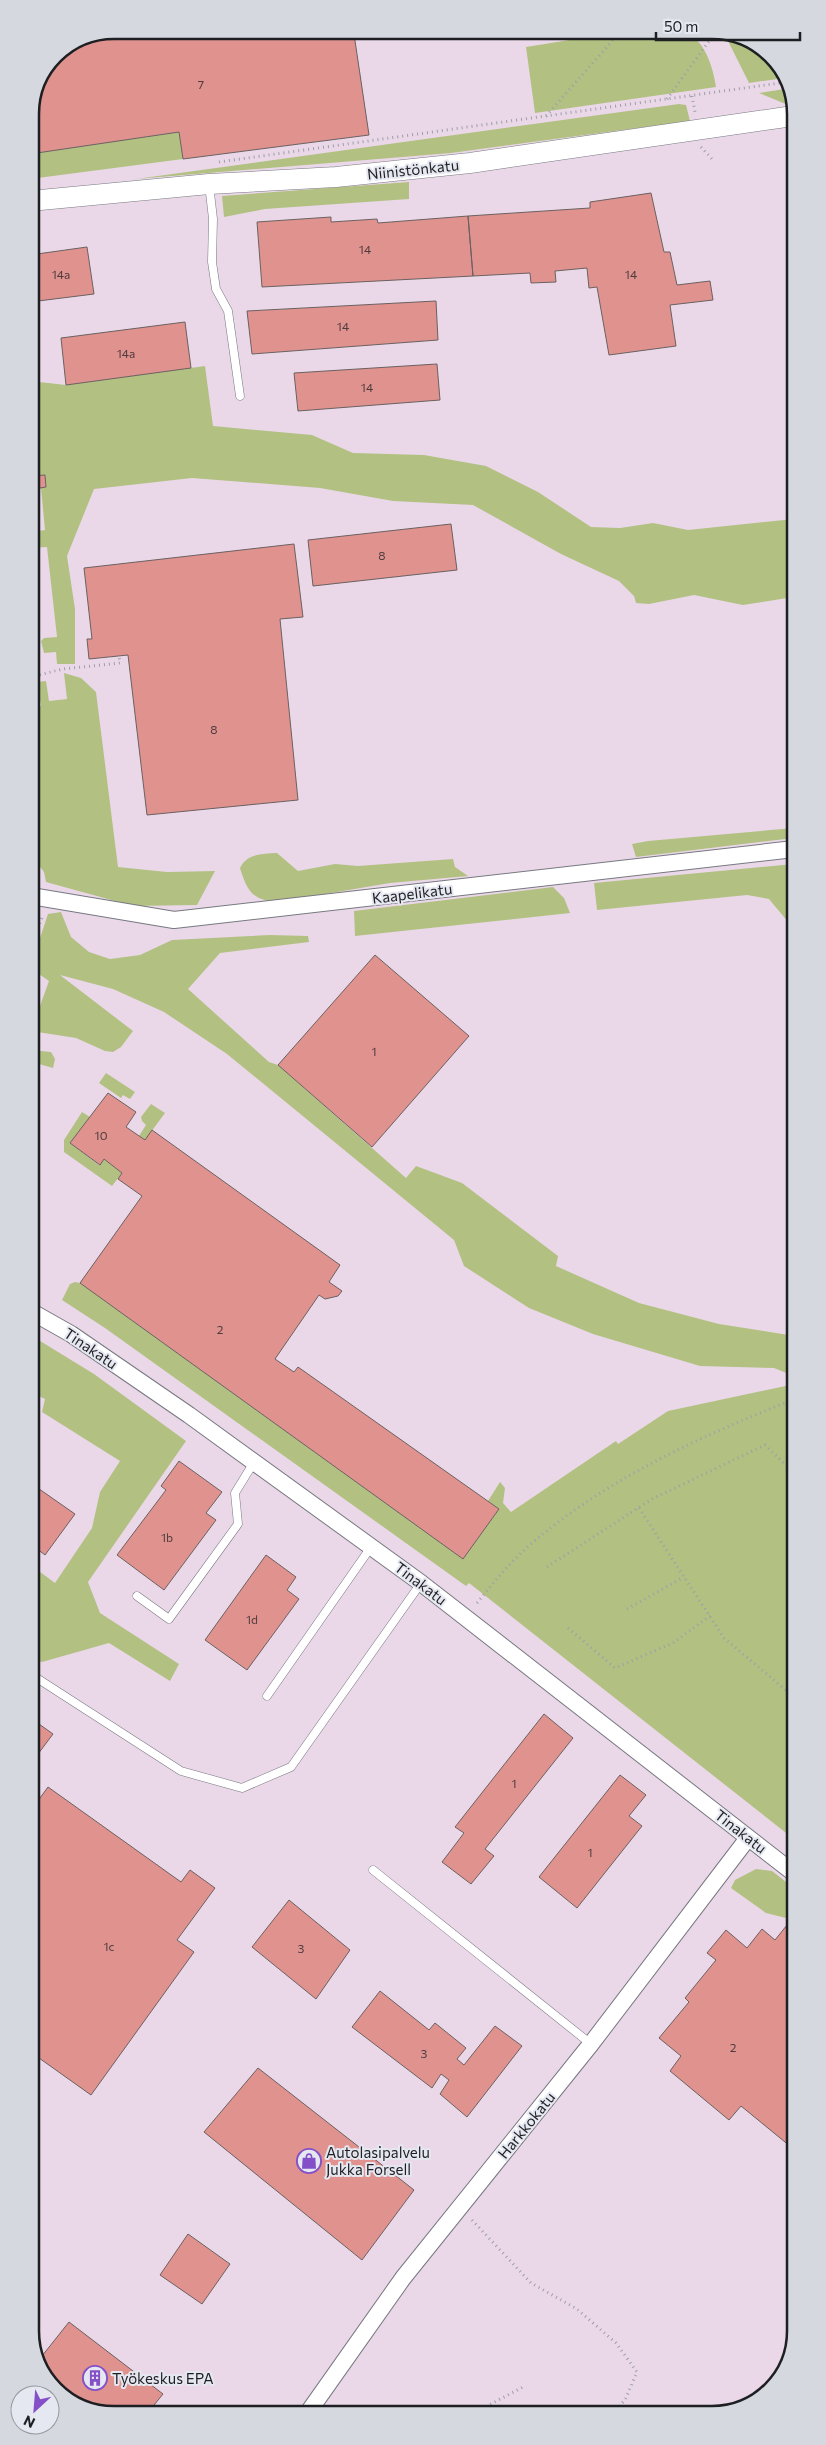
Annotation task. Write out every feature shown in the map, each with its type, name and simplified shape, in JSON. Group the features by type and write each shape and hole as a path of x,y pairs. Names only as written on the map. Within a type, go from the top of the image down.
{"street":[{"name":"Niinistönkatu","path":"39,200 470,163 787,117"},
{"name":"Kaapelikatu","path":"39,897 174,920 787,850"},
{"name":"Tinakatu","path":"39,1316 71,1334 254,1462 421,1583 787,1868"},
{"name":"Harkkokatu","path":"313,2406 403,2278 591,2044 748,1838"}],"lane":[{"path":"209,184 213,219 212,262 216,289 228,311 240,396"},
{"path":"137,1596 169,1619 238,1524 235,1493 254,1462"},
{"path":"267,1696 371,1547"},
{"path":"39,1680 181,1771 242,1788 291,1768 421,1583"},
{"path":"373,1870 591,2044"}],"path":[{"path":"546,116 614,39"},
{"path":"667,99 712,39"},
{"path":"217,162 781,83"},
{"path":"39,675 63,669 120,663 119,656"},
{"path":"477,1603 531,1544 596,1496 661,1458 787,1403"},
{"path":"547,1567 652,1499 765,1445 787,1466"},
{"path":"639,1508 724,1638 787,1691"},
{"path":"627,1609 684,1577"},
{"path":"568,1628 615,1668 673,1643 710,1616"},
{"path":"460,2206 531,2283 577,2309 616,2343 637,2372 625,2400 619,2406"},
{"path":"489,2406 524,2386"}],"shaded area":[{"path":"114,39 717,39 741,44 762,57 777,76 785,94 787,104 787,2331 786,2346 780,2365 772,2377 754,2394 732,2404 722,2406 109,2406 85,2401 64,2388 49,2369 41,2351 39,2341 39,114 40,99 44,85 51,72 72,51 85,44 99,40"}],"green space":[{"path":"576,39 696,39 710,62 716,87 535,113 526,47"},
{"path":"728,40 741,44 762,57 779,79 749,83"},
{"path":"783,89 787,105 759,93"},
{"path":"679,104 686,105 690,121 451,153 136,179"},
{"path":"179,132 183,159 39,178 39,153"},
{"path":"409,182 409,199 265,209 224,217 222,196"},
{"path":"205,366 213,426 312,435 353,453 424,455 486,466 538,492 591,527 620,528 653,523 688,530 787,520 787,598 743,605 694,595 649,604 636,603 634,596 619,581 561,554 473,505 393,501 320,488 192,478 94,489 67,556 75,609 75,664 57,664 56,652 44,653 41,641 44,638 57,637 47,547 39,548 39,531 45,530 41,488 46,487 45,475 39,475 39,382 66,385"},
{"path":"64,673 81,678 96,692 118,867 167,872 215,871 197,905 133,906 46,882 44,872 39,865 39,706 41,706 39,682 46,681 49,701 67,699"},
{"path":"787,829 787,839 636,857 632,844"},
{"path":"277,853 298,871 335,864 358,866 453,859 455,867 468,876 390,883 278,902 262,900 249,889 240,868 251,857"},
{"path":"787,865 787,921 769,899 747,895 597,910 594,883"},
{"path":"553,887 564,898 570,913 355,936 354,911"},
{"path":"61,912 71,937 89,952 110,959 140,955 172,940 270,935 308,936 309,942 220,953 188,989 269,1062 278,1065 406,1178 416,1166 462,1183 558,1256 556,1266 639,1303 719,1324 787,1335 787,1373 774,1368 700,1366 593,1334 529,1308 464,1266 454,1240 227,1054 164,1012 113,989 60,975 133,1031 121,1047 113,1052 105,1051 76,1038 39,1032 39,1009 49,981 39,974 39,941 48,914"},
{"path":"39,1051 51,1052 55,1059 53,1068 39,1064"},
{"path":"106,1073 135,1092 130,1099 123,1095 121,1098 99,1083"},
{"path":"151,1104 165,1113 145,1140 139,1136 146,1125 141,1117"},
{"path":"82,1112 90,1117 70,1143 99,1165 104,1159 122,1173 112,1186 64,1152 64,1140"},
{"path":"80,1283 463,1559 499,1509 488,1501 500,1482 505,1488 503,1503 511,1512 616,1441 618,1444 668,1411 787,1386 787,1834 469,1583 466,1586 105,1328 62,1300 70,1284"},
{"path":"39,1340 94,1374 186,1441 88,1582 100,1613 179,1664 170,1681 109,1643 39,1662 39,1571 55,1583 92,1528 100,1492 120,1461 42,1412 45,1399 39,1396"},
{"path":"756,1869 772,1871 787,1883 787,1919 766,1913 731,1888 735,1880"}],"building":[{"path":"355,39 369,135 183,159 179,132 39,153 40,99 44,85 51,72 72,51 85,44 99,40"},
{"path":"651,193 664,252 670,252 677,285 710,281 713,300 670,305 676,346 609,355 597,287 589,288 587,268 555,271 556,282 531,283 530,273 473,276 468,216 590,208 590,202"},
{"path":"468,216 473,276 262,287 257,222 331,217 331,222 377,219 378,223"},
{"path":"87,247 94,294 39,301 39,254"},
{"path":"436,301 438,340 252,354 247,311"},
{"path":"185,322 191,368 66,385 61,338"},
{"path":"437,364 440,400 298,411 294,373"},
{"path":"39,475 45,475 46,487 39,488"},
{"path":"451,524 457,570 313,586 308,540"},
{"path":"294,544 303,617 280,619 298,800 147,815 128,655 89,659 87,639 92,639 84,568"},
{"path":"375,955 469,1036 372,1147 278,1065"},
{"path":"108,1093 136,1112 126,1127 145,1140 152,1130 340,1265 329,1282 342,1291 338,1296 325,1299 319,1295 275,1359 294,1372 298,1367 499,1509 463,1559 80,1283 142,1196 118,1179 122,1173 104,1159 100,1165 70,1143"},
{"path":"179,1461 222,1492 206,1513 216,1520 164,1590 117,1555 166,1490 161,1486"},
{"path":"39,1489 75,1514 45,1555 39,1550"},
{"path":"266,1555 296,1577 287,1590 299,1599 247,1670 205,1640"},
{"path":"544,1714 573,1738 485,1849 494,1856 471,1884 442,1862 464,1833 455,1827"},
{"path":"39,1724 53,1734 39,1753"},
{"path":"620,1775 646,1795 629,1816 642,1826 577,1908 539,1877"},
{"path":"48,1787 181,1882 190,1870 215,1888 177,1940 194,1952 91,2095 39,2058 39,1799"},
{"path":"289,1900 350,1950 316,1999 252,1947"},
{"path":"787,1925 787,2144 741,2106 729,2120 670,2071 681,2056 659,2038 689,2002 685,1998 716,1960 707,1953 726,1930 747,1948 762,1929 775,1940"},
{"path":"380,1991 429,2030 435,2023 466,2048 457,2059 464,2065 495,2026 522,2046 467,2117 440,2094 449,2080 441,2074 432,2088 352,2027"},
{"name":"Autolasipalvelu Jukka Forsell","path":"258,2068 414,2190 362,2260 204,2132"},
{"path":"188,2234 230,2264 202,2304 160,2275"},
{"name":"Työkeskus EPA","path":"69,2322 163,2394 153,2406 94,2404 85,2401 64,2388 54,2377 42,2355"}],"place":[{"name":"Autolasipalvelu Jukka Forsell","path":"309,2161"},
{"name":"Työkeskus EPA","path":"95,2378"}]}
